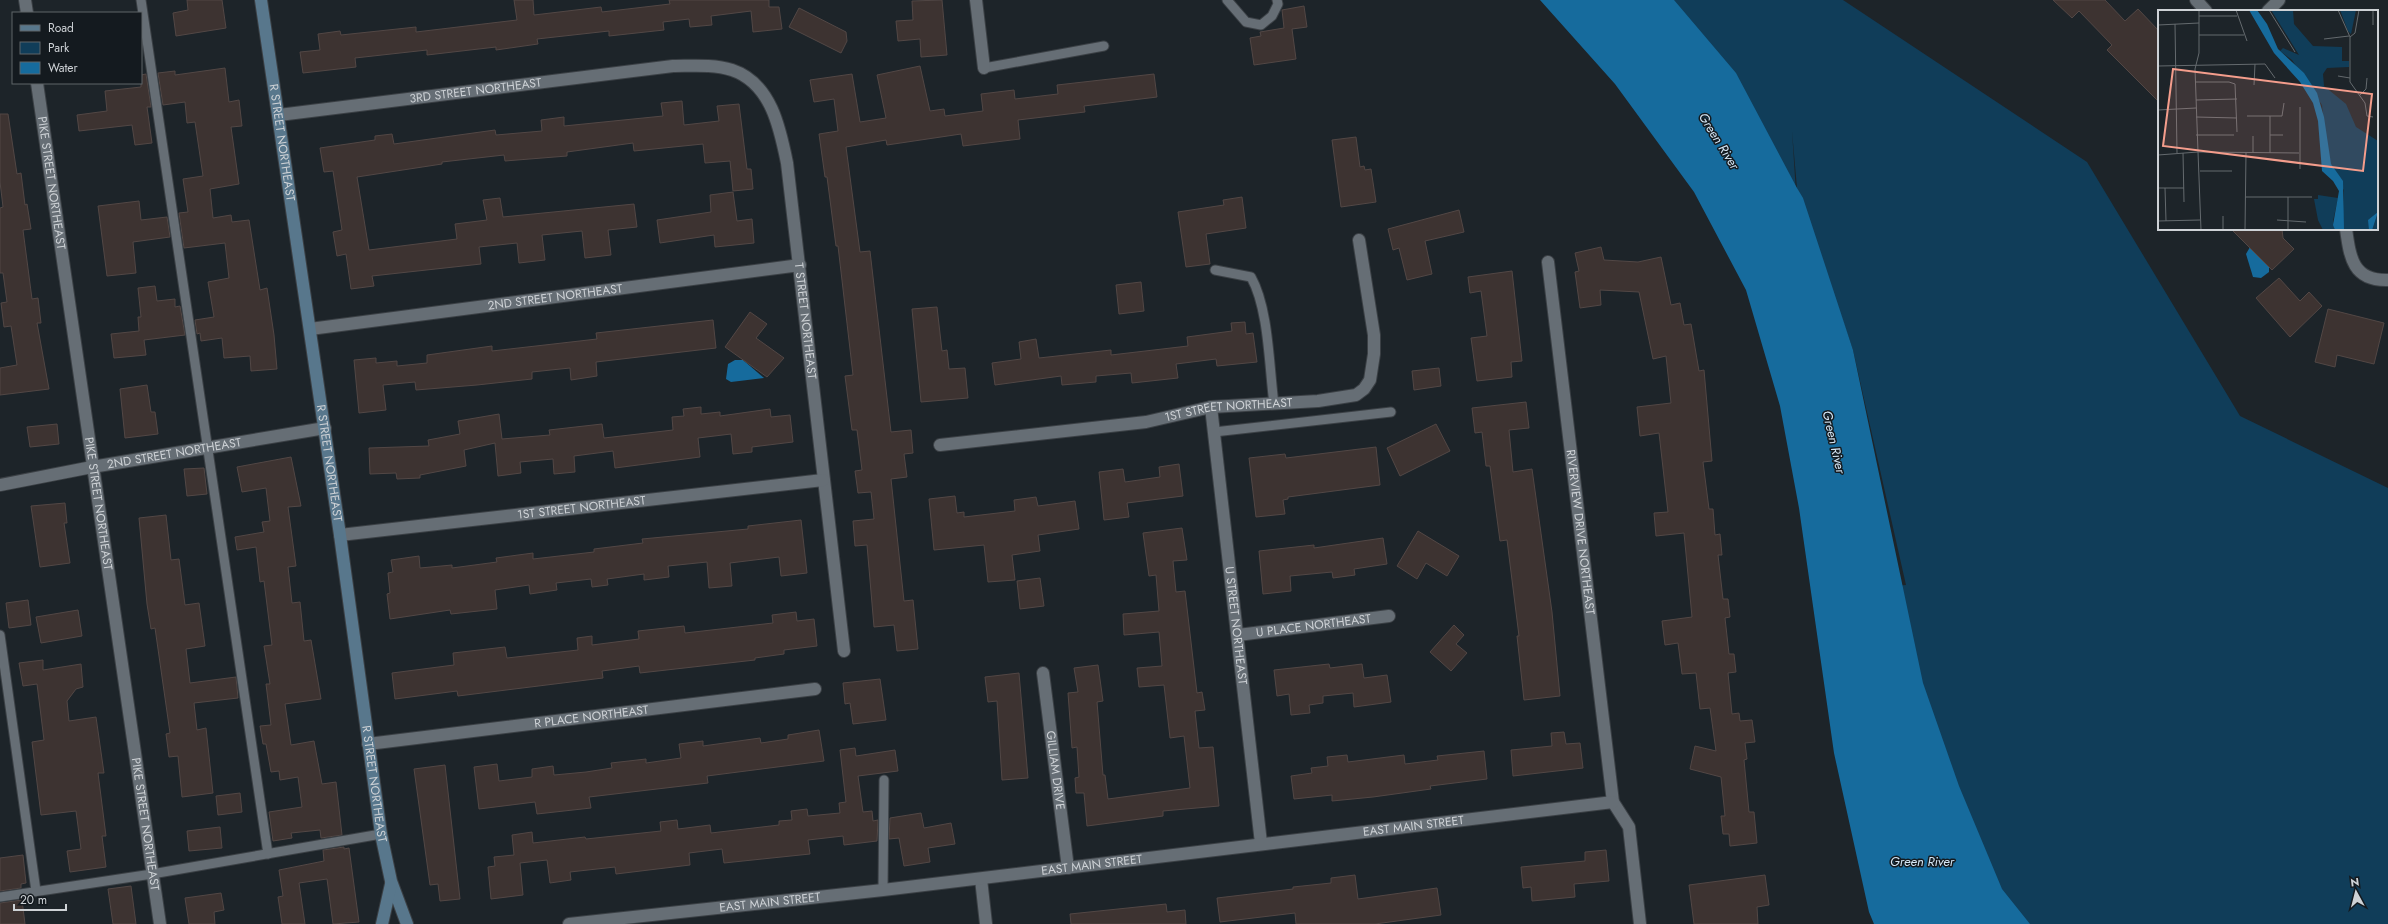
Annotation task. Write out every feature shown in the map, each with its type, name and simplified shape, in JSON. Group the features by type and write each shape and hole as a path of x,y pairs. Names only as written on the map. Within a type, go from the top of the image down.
{"street":[{"path":"25,0 27,12"},
{"name":"R STREET NORTHEAST","path":"261,0 340,535 381,834 392,883 407,924"},
{"path":"976,0 984,68"},
{"path":"2196,0 2205,10"},
{"path":"2269,10 2279,0"},
{"name":"3RD STREET NORTHEAST","path":"278,115 673,66"},
{"name":"T STREET NORTHEAST","path":"673,66 710,66 732,70 745,77 766,97 781,133 790,184 800,265 823,480 844,651"},
{"name":"PIKE STREET NORTHEAST","path":"37,84 160,924"},
{"path":"2346,230 2351,256 2358,270 2372,279 2388,280"},
{"name":"1ST STREET NORTHEAST","path":"940,445 1146,422 1211,407 1346,398 1361,392 1367,385 1373,368 1374,335 1358,240"},
{"name":"RIVERVIEW DRIVE NORTHEAST","path":"1548,262 1613,802"},
{"name":"2ND STREET NORTHEAST","path":"310,329 800,265"},
{"name":"U STREET NORTHEAST","path":"1211,407 1261,843"},
{"name":"2ND STREET NORTHEAST","path":"0,485 92,466 324,428"},
{"name":"1ST STREET NORTHEAST","path":"340,535 823,480"},
{"name":"U PLACE NORTHEAST","path":"1238,635 1389,616"},
{"name":"GILLIAM DRIVE","path":"1043,674 1068,868"},
{"name":"R PLACE NORTHEAST","path":"368,744 815,690"},
{"path":"1613,802 1629,827 1640,924"},
{"name":"EAST MAIN STREET","path":"569,924 981,879 1261,843 1613,802"},
{"path":"981,879 986,924"},
{"path":"382,924 392,883"}],"lane":[{"path":"141,0 268,854"},
{"path":"1227,0 1246,22 1261,25 1272,16 1278,4 1277,0"},
{"path":"984,68 1104,46"},
{"path":"1214,270 1251,277 1258,289 1264,318 1274,404"},
{"path":"1214,432 1391,412"},
{"path":"0,635 36,891"},
{"path":"882,890 884,780"},
{"path":"0,897 152,874 381,834"}],"green space":[{"path":"1633,0 1843,0 2087,162 2240,416 2388,488 2388,924 1943,924 1865,589 1906,585 1853,350 1797,188 1792,131 1802,286"}],"water":[{"name":"Green River","path":"1540,0 1674,0 1736,73 1803,198 1853,350 1923,683 1959,786 2002,889 2030,924 1874,924 1869,912 1834,753 1799,508 1780,406 1746,290 1694,192 1615,84"},
{"path":"2250,247 2269,262 2269,272 2261,278 2253,277 2246,254"},
{"path":"735,360 743,360 764,378 731,382 726,379 728,364"}],"building":[{"path":"187,0 222,0 226,28 176,36 173,13 188,10"},
{"path":"514,0 533,0 534,15 601,7 602,12 670,4 669,0 769,0 769,7 779,7 782,29 753,32 751,11 711,16 712,25 690,27 689,19 663,22 664,30 609,36 609,31 537,39 538,44 496,50 496,47 427,55 427,50 355,58 356,67 303,73 300,52 320,50 318,34 340,31 341,35 416,27 416,32 517,20"},
{"path":"942,0 947,55 921,57 920,39 898,41 896,21 913,20 912,1"},
{"path":"2053,0 2105,0 2125,21 2138,9 2158,30 2158,101 2107,50 2112,45 2079,11 2072,18"},
{"path":"1304,6 1307,27 1292,29 1296,59 1254,65 1250,38 1261,36 1260,32 1284,28 1282,10"},
{"path":"799,8 846,32 847,41 841,53 789,27"},
{"path":"920,66 930,111 944,109 945,116 983,111 981,94 1014,90 1015,99 1058,94 1057,85 1154,74 1157,97 1084,106 1085,112 1018,120 1020,139 963,146 961,134 887,145 886,140 846,147 860,252 870,251 891,432 911,430 913,453 904,454 907,477 891,479 904,601 913,600 918,649 897,651 894,625 874,627 867,545 855,546 853,521 874,519 871,492 858,493 855,471 862,470 857,430 852,430 845,376 853,375 838,246 836,246 827,177 825,177 819,134 838,131 834,99 814,102 810,80 852,74 860,122 886,118 877,75"},
{"path":"225,68 229,102 239,100 242,126 231,127 239,184 210,189 213,218 231,215 232,222 249,220 260,290 267,288 277,369 251,371 250,356 224,358 222,338 201,341 200,333 197,334 195,320 214,317 208,282 229,278 225,243 184,248 179,213 188,212 183,179 203,176 195,122 187,123 185,102 163,105 158,73 175,71 175,75"},
{"path":"146,74 151,107 147,107 152,143 135,145 132,125 79,131 77,115 107,111 105,91 141,87 142,75"},
{"path":"682,101 684,125 719,121 717,106 739,104 747,169 751,169 753,189 733,191 730,161 705,163 703,144 634,151 633,143 567,152 567,156 505,161 504,155 442,162 442,164 357,177 369,250 457,239 455,224 487,220 483,200 500,198 503,217 634,204 637,227 608,230 611,255 585,258 582,231 542,235 545,260 519,263 517,243 479,247 481,264 372,276 374,286 351,289 346,254 337,256 333,232 342,230 333,171 324,172 320,148 375,140 375,136 392,134 394,144 495,130 496,135 542,131 541,120 564,117 564,126 663,116 661,103"},
{"path":"0,114 8,114 17,174 21,173 25,205 27,204 31,229 23,230 32,299 38,298 41,323 37,323 49,389 0,395 0,368 17,365 11,326 4,327 1,303 7,302 3,273 0,273 0,208 3,207 0,182"},
{"path":"1356,137 1360,167 1364,166 1365,170 1371,169 1376,202 1341,207 1332,140"},
{"path":"733,192 737,221 752,219 754,243 715,247 714,235 660,243 657,220 711,212 710,195"},
{"path":"1242,197 1246,228 1206,234 1210,264 1186,267 1178,212 1224,205 1223,200"},
{"path":"139,201 141,220 167,217 170,237 133,242 136,273 107,276 98,206"},
{"path":"1459,210 1464,232 1425,241 1432,274 1407,280 1399,248 1393,250 1388,229"},
{"path":"2232,230 2282,230 2283,238 2294,249 2272,270"},
{"path":"1601,247 1604,260 1638,262 1661,257 1671,305 1680,303 1684,325 1691,324 1699,371 1704,370 1712,461 1703,462 1709,509 1713,509 1715,535 1720,534 1722,555 1718,555 1723,599 1728,599 1730,617 1725,618 1729,654 1734,654 1736,672 1728,673 1732,714 1739,713 1740,721 1752,720 1755,742 1745,743 1747,759 1744,760 1749,812 1754,812 1757,843 1730,846 1729,834 1723,834 1721,816 1725,816 1721,777 1690,769 1695,746 1716,751 1710,708 1700,709 1696,673 1682,674 1678,643 1665,645 1662,621 1692,617 1684,533 1656,536 1654,513 1668,512 1659,433 1640,436 1637,407 1671,403 1666,356 1653,359 1639,292 1600,290 1601,305 1580,308 1575,272 1579,271 1575,253"},
{"path":"1512,271 1522,361 1511,362 1512,377 1477,381 1471,338 1487,336 1481,291 1470,293 1468,277"},
{"path":"2279,278 2300,301 2309,292 2322,306 2290,337 2256,298"},
{"path":"1141,282 1144,311 1119,314 1116,285"},
{"path":"155,286 157,301 175,299 175,307 180,306 185,335 144,340 146,355 114,358 111,334 139,331 138,317 141,317 138,288"},
{"path":"937,307 942,351 947,350 949,369 965,368 968,398 921,402 912,309"},
{"path":"2328,309 2384,323 2374,364 2337,355 2335,367 2315,362"},
{"path":"750,312 767,324 756,338 784,358 767,377 725,347"},
{"path":"713,320 716,348 596,362 597,376 571,380 570,368 532,372 532,379 477,385 416,390 415,382 383,385 386,410 359,413 354,360 376,358 376,363 397,361 397,366 427,363 427,355 492,346 492,351 597,339 596,333"},
{"path":"1245,322 1246,334 1253,333 1257,362 1217,366 1216,359 1176,364 1178,378 1132,383 1131,373 1096,376 1096,382 1062,385 1061,376 995,385 992,363 1021,359 1019,342 1036,339 1039,358 1111,350 1111,355 1188,346 1187,337 1232,331 1231,323"},
{"path":"1439,368 1441,386 1414,390 1412,371"},
{"path":"147,385 151,412 155,412 158,434 125,438 120,389"},
{"path":"1526,402 1529,428 1509,430 1513,472 1532,469 1552,612 1560,696 1524,700 1517,636 1519,636 1507,540 1500,541 1490,466 1486,466 1482,432 1475,433 1472,408"},
{"path":"701,407 701,414 720,412 720,416 770,409 771,417 790,415 793,442 752,447 752,452 733,454 731,434 698,438 700,457 615,468 613,451 574,456 575,472 554,474 553,459 520,462 521,473 498,476 495,443 464,450 466,466 420,475 420,478 397,479 396,473 370,474 369,448 429,446 428,440 460,434 458,421 499,414 502,439 550,435 549,430 602,424 604,438 673,430 672,417 684,416 683,409"},
{"path":"57,424 59,444 30,447 27,427"},
{"path":"1436,424 1450,451 1400,476 1387,448"},
{"path":"1376,447 1380,485 1288,497 1288,499 1283,500 1285,514 1256,517 1249,458 1285,454 1286,458"},
{"path":"291,457 301,506 288,507 296,566 288,567 292,603 300,602 304,641 311,640 321,699 285,704 291,745 314,741 322,784 336,782 342,835 321,838 320,830 291,833 292,838 273,841 269,812 302,807 298,777 280,780 279,771 271,772 266,744 263,744 260,726 271,725 266,684 270,684 264,646 272,645 264,581 260,582 256,547 237,550 235,537 264,532 262,522 270,521 266,488 242,492 237,467"},
{"path":"1179,464 1183,496 1127,503 1129,517 1104,520 1099,472 1123,469 1125,482 1160,477 1159,467"},
{"path":"204,468 207,494 187,496 184,469"},
{"path":"955,496 957,513 964,512 964,517 1015,511 1014,500 1036,497 1038,506 1075,501 1079,529 1038,535 1040,551 1012,555 1015,580 988,582 984,545 934,550 929,499"},
{"path":"65,503 67,523 64,523 70,563 40,567 31,506"},
{"path":"166,515 171,560 179,559 185,605 199,603 205,646 186,649 190,683 236,677 238,698 194,703 197,730 206,728 213,793 182,797 178,756 169,757 166,734 170,733 155,628 151,629 147,604 139,518"},
{"path":"801,520 807,573 781,576 779,557 730,563 732,586 709,588 707,562 668,566 669,577 644,580 644,574 607,579 608,585 592,587 591,579 556,583 557,590 530,594 529,585 495,590 497,609 451,614 450,610 390,619 387,594 390,593 388,573 393,572 391,560 419,556 420,568 452,565 452,568 497,562 496,558 533,553 533,559 594,552 594,549 643,543 642,539 748,529 748,526"},
{"path":"1182,528 1187,560 1173,561 1176,592 1185,591 1197,693 1202,692 1205,710 1195,711 1199,748 1213,747 1219,806 1163,811 1163,816 1087,826 1084,793 1076,793 1075,778 1079,777 1077,747 1072,748 1068,693 1078,692 1074,668 1098,665 1103,701 1097,702 1103,775 1105,775 1108,799 1190,788 1184,736 1170,738 1164,685 1139,687 1137,668 1162,666 1159,632 1124,635 1123,614 1159,611 1156,575 1149,576 1143,533"},
{"path":"1418,531 1459,556 1447,576 1426,563 1417,579 1397,566"},
{"path":"1383,538 1387,564 1354,569 1355,575 1333,578 1332,572 1290,576 1291,591 1263,594 1259,551 1314,545 1314,548"},
{"path":"1040,578 1044,606 1020,609 1017,581"},
{"path":"28,600 31,625 9,628 6,603"},
{"path":"78,610 82,636 41,643 36,617"},
{"path":"796,612 797,621 814,619 817,646 784,650 784,654 755,658 755,660 640,673 639,666 602,671 603,678 458,696 457,691 395,699 392,673 454,665 453,653 505,647 507,658 578,650 577,638 592,636 592,645 639,639 638,631 684,626 685,633 773,623 772,615"},
{"path":"1454,625 1464,635 1456,644 1467,653 1451,671 1430,652"},
{"path":"43,660 43,670 81,664 83,687 76,689 67,701 69,721 96,717 104,773 98,773 106,836 102,836 106,867 70,872 67,851 81,849 76,811 41,815 32,742 44,740 37,684 23,686 19,663"},
{"path":"1329,664 1330,668 1362,664 1364,678 1387,675 1391,702 1354,707 1353,693 1323,696 1323,703 1309,705 1310,713 1291,715 1289,694 1277,696 1274,670"},
{"path":"1019,673 1028,778 1002,780 997,701 988,702 985,677"},
{"path":"880,679 886,720 853,724 850,703 845,704 843,683"},
{"path":"819,730 824,761 707,776 708,783 589,797 591,808 537,814 535,802 479,809 474,767 497,764 499,781 532,777 532,769 553,766 554,775 586,772 612,768 611,763 646,759 646,763 681,758 679,744 703,741 703,746 760,738 761,743 788,739 788,735"},
{"path":"1564,732 1566,744 1580,743 1583,768 1513,776 1511,750 1552,746 1551,733"},
{"path":"855,748 856,756 895,750 898,771 858,776 863,812 872,811 873,821 878,820 877,841 844,845 843,836 808,840 810,854 724,863 722,849 689,853 690,865 616,874 615,867 570,872 571,880 550,883 547,860 520,863 523,895 491,899 488,867 495,866 494,857 514,855 512,835 532,832 533,843 585,837 586,839 661,831 660,822 677,820 678,829 710,825 711,833 779,825 779,821 792,820 791,811 807,809 808,816 840,813 839,803 846,802 840,750"},
{"path":"1484,751 1487,779 1430,786 1431,789 1373,797 1332,801 1332,795 1294,799 1291,776 1312,773 1311,768 1328,766 1327,757 1347,755 1348,762 1404,755 1405,764 1438,760 1437,756"},
{"path":"445,765 460,899 440,901 438,884 430,885 414,769"},
{"path":"240,793 242,812 218,815 216,796"},
{"path":"921,813 924,828 951,823 955,844 928,848 930,862 904,866 899,838 889,839 890,818"},
{"path":"220,827 222,848 189,851 187,831"},
{"path":"344,847 344,849 349,848 359,922 333,924 327,879 299,883 305,924 282,924 278,897 283,896 279,870 324,861 323,850"},
{"path":"1606,850 1609,881 1574,884 1575,897 1532,901 1531,887 1523,888 1521,867 1585,861 1585,852"},
{"path":"23,855 26,883 21,884 21,888 0,891 0,858"},
{"path":"1355,875 1358,899 1437,888 1441,915 1375,924 1296,924 1295,913 1220,922 1217,898 1331,883 1331,878"},
{"path":"1765,875 1769,905 1757,907 1758,924 1694,924 1689,885"},
{"path":"131,886 136,924 113,924 108,889"},
{"path":"221,893 224,910 214,912 215,924 189,924 185,898"},
{"path":"22,900 25,924 0,924 0,903"},
{"path":"1166,904 1167,912 1185,910 1186,924 1071,924 1070,914"}]}
